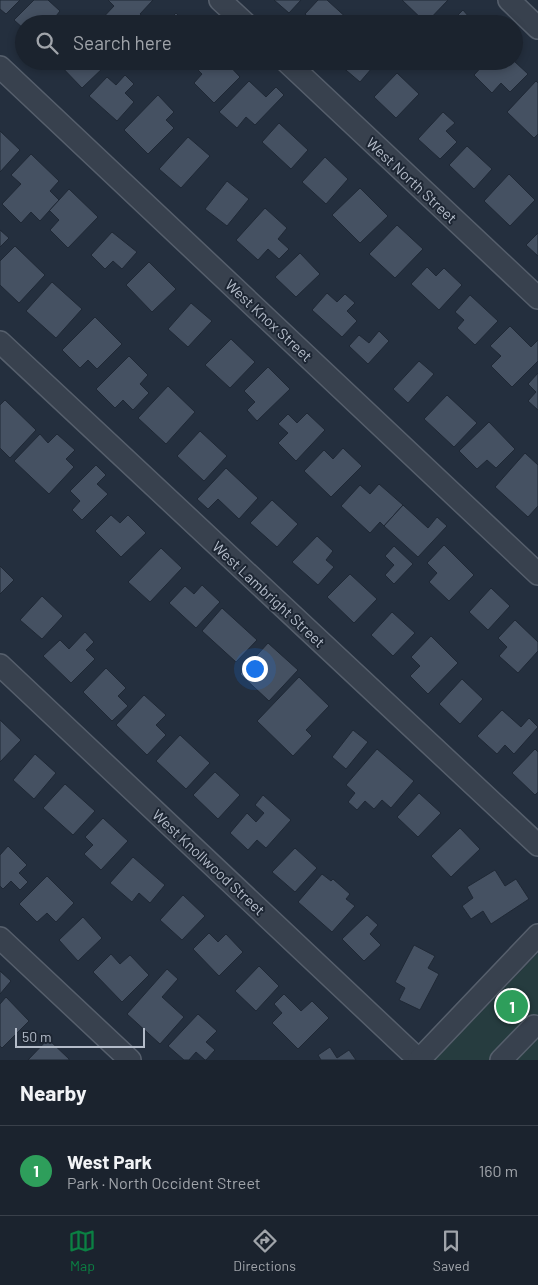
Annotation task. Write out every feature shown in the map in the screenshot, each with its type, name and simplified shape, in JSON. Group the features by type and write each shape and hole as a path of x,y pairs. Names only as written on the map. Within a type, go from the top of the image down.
{"street":[{"path":"220,0 236,15"},
{"path":"509,0 538,28"},
{"name":"West Knox Street","path":"0,67 538,574"},
{"name":"West North Street","path":"296,70 538,298"},
{"name":"West Lambright Street","path":"0,342 538,845"},
{"name":"West Knollwood Street","path":"0,665 419,1060"},
{"path":"419,1060 538,935"},
{"path":"0,938 130,1060"},
{"path":"501,1060 534,1026"}],"green space":[{"path":"538,953 538,1060 435,1060"}],"building":[{"path":"0,0 20,0 6,14 0,9"},
{"path":"34,0 48,0 60,11 57,15 19,15"},
{"path":"108,0 153,0 140,14 141,15 106,15 114,6"},
{"path":"274,0 301,0 289,13"},
{"path":"318,0 327,0 343,15 306,15"},
{"path":"402,0 448,0 434,15 418,15"},
{"path":"463,10 467,15 458,15"},
{"path":"523,69 528,74 510,92 501,83 492,93 474,75 479,70"},
{"path":"65,70 101,70 82,88"},
{"path":"198,70 233,70 240,77 214,103 194,83 202,74"},
{"path":"346,70 370,70 360,82"},
{"path":"397,73 419,94 396,118 374,97"},
{"path":"125,75 134,84 125,93 134,102 117,121 89,96 107,77 116,85"},
{"path":"249,81 266,97 276,87 284,95 255,125 246,117 237,128 219,112"},
{"path":"536,81 538,83 538,134 534,138 507,112"},
{"path":"158,95 174,112 166,120 174,128 148,154 124,130"},
{"path":"443,112 455,123 446,131 457,142 440,159 418,139"},
{"path":"279,123 308,150 291,169 262,142"},
{"path":"0,131 20,150 0,172"},
{"path":"188,137 210,156 181,188 159,169"},
{"path":"467,146 492,169 474,189 449,165"},
{"path":"31,154 59,181 50,191 59,200 40,221 31,212 21,223 2,204 21,184 11,175"},
{"path":"325,157 348,179 326,204 302,182"},
{"path":"509,174 535,200 510,226 484,201"},
{"path":"227,181 249,199 227,226 205,209"},
{"path":"360,188 388,216 360,243 332,215"},
{"path":"69,189 98,217 68,248 50,230 59,220 49,211"},
{"path":"265,208 287,228 278,239 289,249 279,259 268,249 258,260 236,240"},
{"path":"397,225 423,249 395,278 369,254"},
{"path":"0,230 9,238 0,247"},
{"path":"112,232 137,252 122,269 113,261 105,269 91,255"},
{"path":"538,233 538,256 526,245"},
{"path":"15,246 45,275 19,303 0,285 0,261"},
{"path":"300,253 320,274 296,297 275,277"},
{"path":"149,262 176,289 152,312 126,285"},
{"path":"427,267 436,276 444,268 462,285 439,310 411,284"},
{"path":"52,282 82,309 56,338 26,311"},
{"path":"327,293 337,302 345,294 355,303 347,311 357,321 342,337 312,310"},
{"path":"470,295 498,321 475,345 457,328 464,320 455,312"},
{"path":"191,303 212,321 188,347 168,329"},
{"path":"95,317 122,344 97,369 88,360 80,368 62,350"},
{"path":"510,326 531,347 538,340 538,361 512,387 491,366 501,356 490,346"},
{"path":"379,331 389,341 368,364 349,346 359,335 369,343"},
{"path":"231,339 255,362 230,388 205,365"},
{"path":"129,356 148,375 140,384 149,393 133,410 123,400 115,408 96,389"},
{"path":"419,361 434,374 408,403 393,389"},
{"path":"268,367 290,389 257,421 247,410 255,402 244,391"},
{"path":"538,373 538,410 528,401 536,392 528,384"},
{"path":"168,386 195,412 166,444 138,418"},
{"path":"447,395 477,423 454,447 424,419"},
{"path":"5,400 36,430 10,458 0,448 0,405"},
{"path":"307,413 325,430 296,461 278,443 288,433 278,424 288,414 297,423"},
{"path":"489,422 515,449 496,468 487,460 477,469 459,451"},
{"path":"200,431 227,456 204,481 177,456"},
{"path":"40,434 48,443 57,434 75,450 66,459 74,467 49,494 14,461"},
{"path":"343,448 362,466 331,497 304,471 324,450 333,459"},
{"path":"525,453 538,465 538,506 528,517 495,487"},
{"path":"96,465 106,475 97,484 108,494 82,520 72,510 80,501 70,491"},
{"path":"226,468 258,498 239,519 218,499 208,509 197,499"},
{"path":"379,484 403,505 384,526 380,522 370,533 341,506 360,485 370,494"},
{"path":"272,500 298,524 277,547 250,523"},
{"path":"403,505 428,528 437,517 447,526 418,557 384,526"},
{"path":"111,515 120,523 128,515 146,533 121,557 95,531"},
{"path":"317,536 333,551 326,560 334,567 318,585 292,562"},
{"path":"444,545 474,575 449,601 429,582 437,573 427,563"},
{"path":"394,546 413,564 394,584 385,575 394,565 385,556"},
{"path":"161,548 182,568 150,602 128,582"},
{"path":"0,566 14,580 0,594"},
{"path":"350,574 377,599 354,623 327,597"},
{"path":"202,585 220,602 196,628 169,603 185,586 194,594"},
{"path":"491,588 510,606 488,630 469,612"},
{"path":"42,596 63,616 42,639 20,620"},
{"path":"222,608 257,640 236,662 202,631"},
{"path":"392,612 415,633 393,656 371,635"},
{"path":"515,620 538,642 538,651 518,673 499,656 507,647 498,638"},
{"path":"85,632 94,642 86,650 95,659 71,683 43,656 60,640 69,649"},
{"path":"431,636 458,663 428,694 410,676 420,666 411,657"},
{"path":"268,643 298,670 269,701 240,674"},
{"path":"106,668 126,688 118,696 128,706 112,721 83,692"},
{"path":"299,677 329,706 306,730 312,736 293,756 257,721"},
{"path":"462,679 483,699 460,724 439,704"},
{"path":"144,695 166,715 156,725 166,735 147,755 116,725"},
{"path":"502,710 521,727 529,718 538,727 514,754 505,745 497,754 477,736"},
{"path":"0,720 21,740 0,762"},
{"path":"353,730 368,742 346,769 332,757"},
{"path":"180,735 210,763 186,789 156,761"},
{"path":"377,749 414,781 391,808 382,800 374,809 365,801 357,810 348,802 355,793 346,785"},
{"path":"535,749 538,752 538,792 535,795 512,773"},
{"path":"35,754 56,773 34,799 13,780"},
{"path":"215,772 240,795 218,819 193,795"},
{"path":"65,784 95,811 73,835 43,808"},
{"path":"419,793 441,813 418,837 397,817"},
{"path":"263,795 291,820 266,848 257,840 248,850 230,833 247,813 256,822 264,813 255,805"},
{"path":"103,818 128,841 101,870 84,854 93,845 85,837"},
{"path":"460,828 480,849 451,877 431,856"},
{"path":"8,846 27,865 19,873 28,882 20,890 11,881 3,889 0,886 0,855"},
{"path":"295,848 317,868 295,892 272,872"},
{"path":"133,857 165,885 150,903 139,893 132,902 110,883"},
{"path":"495,870 505,886 516,879 529,899 491,924 483,911 471,919 462,906 473,898 467,887"},
{"path":"322,874 331,881 333,879 350,894 346,899 355,906 332,932 298,902"},
{"path":"47,876 74,903 56,922 47,913 37,922 19,904"},
{"path":"183,895 205,916 182,940 160,920"},
{"path":"367,915 378,925 370,934 381,945 364,961 342,939"},
{"path":"83,917 102,938 78,961 59,940"},
{"path":"209,933 218,942 226,934 243,952 219,976 193,949"},
{"path":"414,945 435,956 428,968 439,974 420,1010 399,1000 405,988 395,982"},
{"path":"111,954 120,964 130,955 149,975 122,1002 93,972"},
{"path":"259,966 279,986 256,1011 235,991"},
{"path":"167,969 178,979 162,997 184,1017 160,1044 127,1014"},
{"path":"0,971 11,981 0,994"},
{"path":"284,994 301,1011 312,1001 329,1018 298,1049 272,1023 282,1013 274,1004"},
{"path":"6,997 29,1021 2,1048 0,1046 0,1004"},
{"path":"198,1014 217,1031 206,1042 215,1050 206,1060 196,1052 189,1060 184,1060 168,1046"},
{"path":"48,1039 69,1059 69,1060 28,1060"},
{"path":"330,1047 337,1058 349,1050 356,1060 321,1060 318,1055"}],"place":[{"name":"West Park","path":"512,1006"}]}
